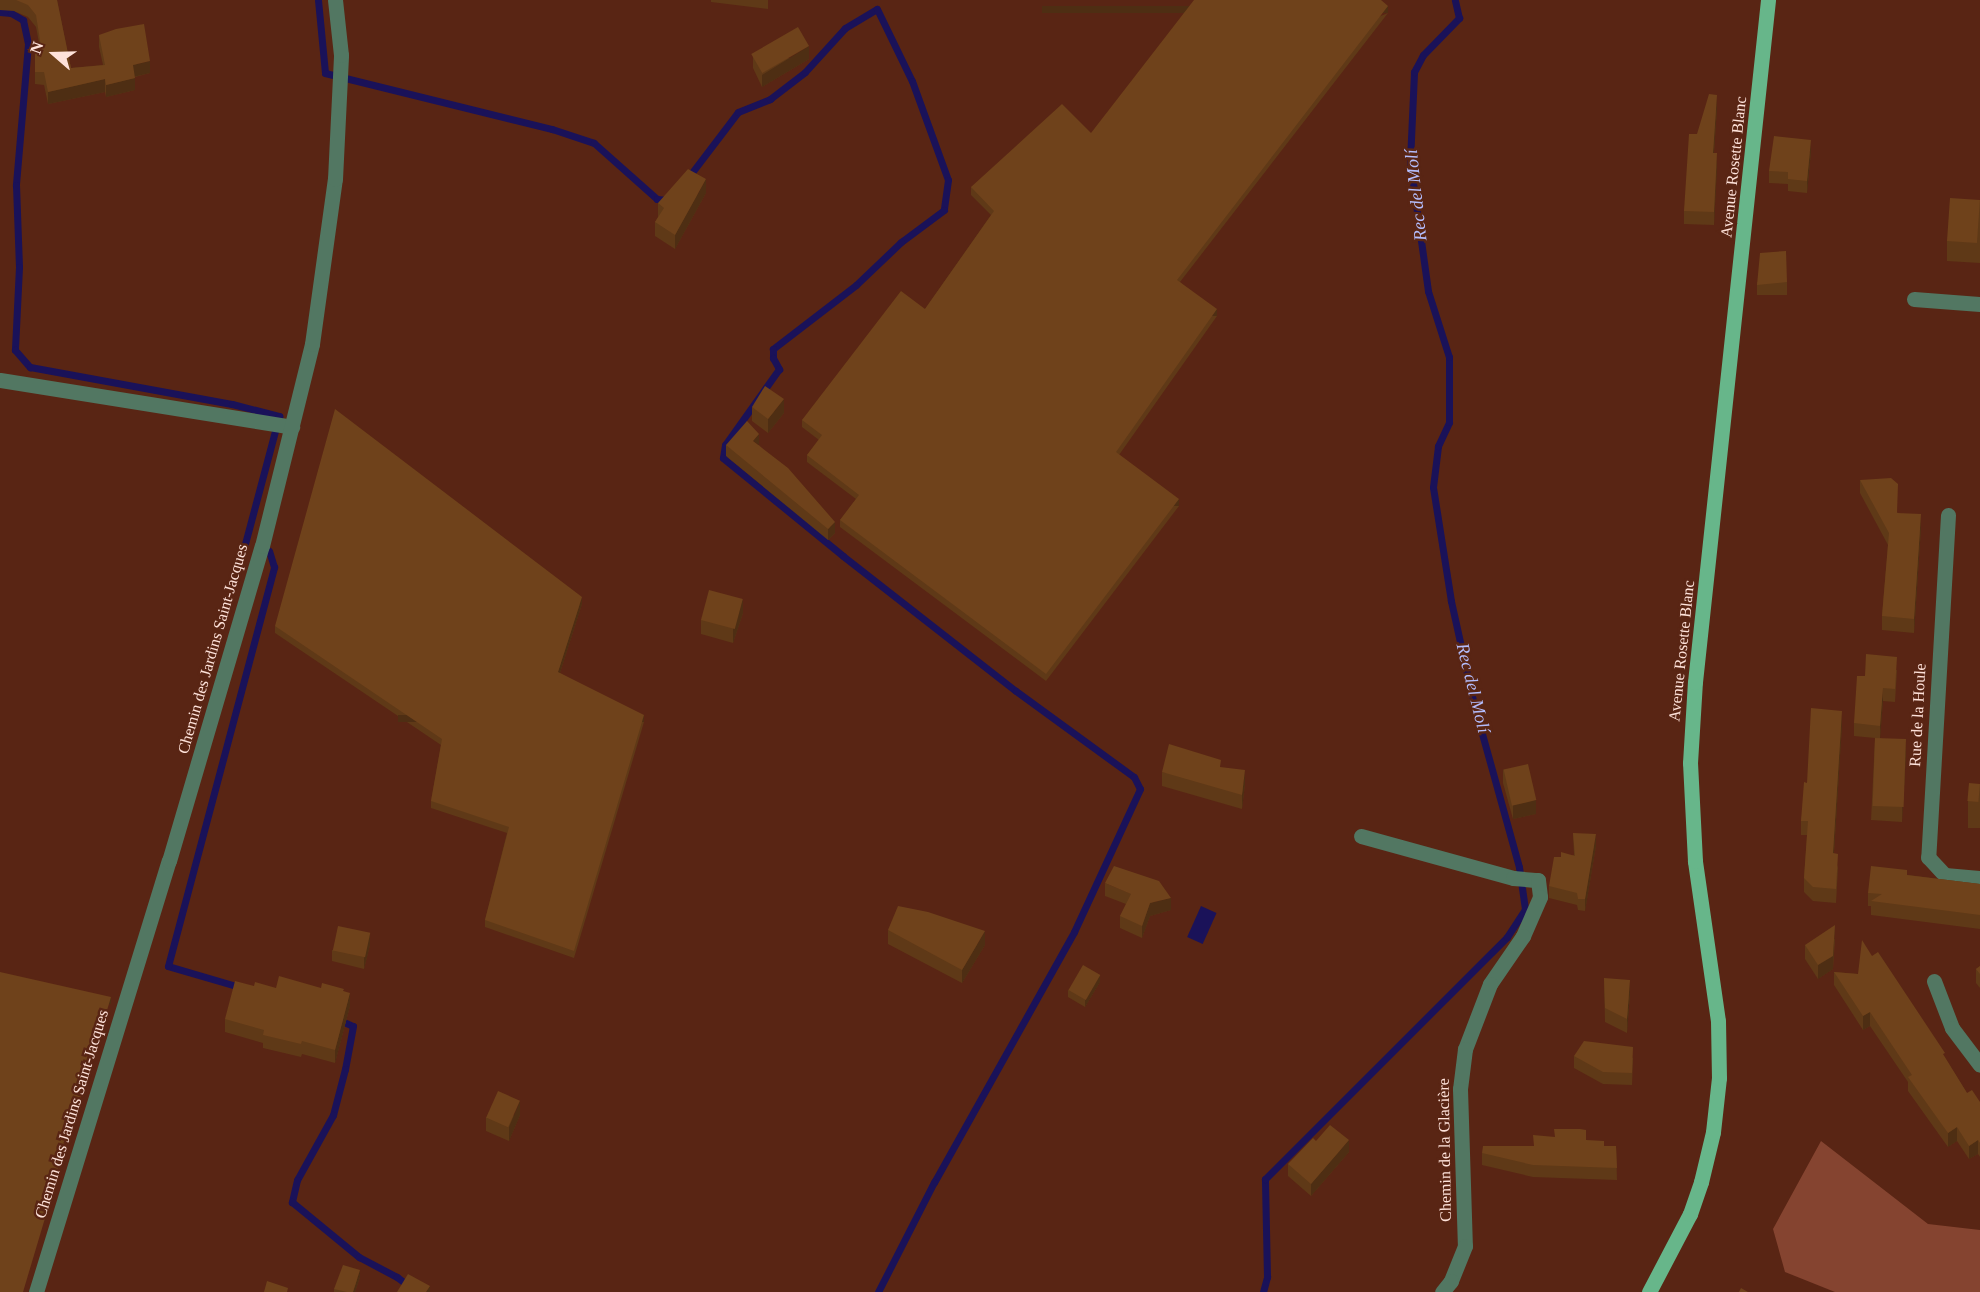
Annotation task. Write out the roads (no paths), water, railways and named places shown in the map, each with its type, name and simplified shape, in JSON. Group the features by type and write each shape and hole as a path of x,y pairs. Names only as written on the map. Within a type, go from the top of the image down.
{"main road":[{"name":"Avenue Rosette Blanc","path":"1649,1292 1690,1214 1701,1182 1713,1131 1719,1078 1718,1021 1695,861 1690,764 1695,682 1768,0"}],"street":[{"name":"Chemin des Jardins Saint-Jacques","path":"36,1292 179,827 262,546 279,425 312,344 335,179 341,55 336,0"},
{"path":"1914,299 1980,304"},
{"path":"0,380 279,425"},
{"name":"Rue de la Houle","path":"1948,515 1928,857 1945,875 1980,878"},
{"name":"Chemin de la Glacière","path":"1361,836 1520,878 1538,880 1540,897 1523,936 1490,984 1465,1049 1460,1089 1465,1246 1451,1281 1442,1292"},
{"path":"1934,981 1952,1028 1980,1065"}],"waterway":[{"path":"318,0 325,73 552,129 594,143 657,199 667,200"},
{"name":"Rec del Molí","path":"1263,1292 1267,1277 1265,1179 1507,937 1525,909 1519,867 1474,705 1451,601 1433,487 1438,446 1449,422 1449,357 1428,291 1410,161 1414,72 1423,55 1459,18 1455,0"},
{"path":"687,179 738,112 770,99 805,72 845,28 877,9 912,81 948,180 944,210 901,242 856,285 773,349 773,358 779,369 725,445 723,458 843,556 1016,691 1134,777 1140,789 1074,932 934,1182 878,1292"},
{"path":"0,12 11,13 23,20 28,44 16,185 19,267 15,350 30,367 232,404 279,416 244,548"},
{"path":"243,988 168,966 274,567 269,551"},
{"path":"337,1019 353,1026 345,1069 333,1115 297,1180 292,1202 359,1257 397,1277 411,1288 408,1292"}]}
